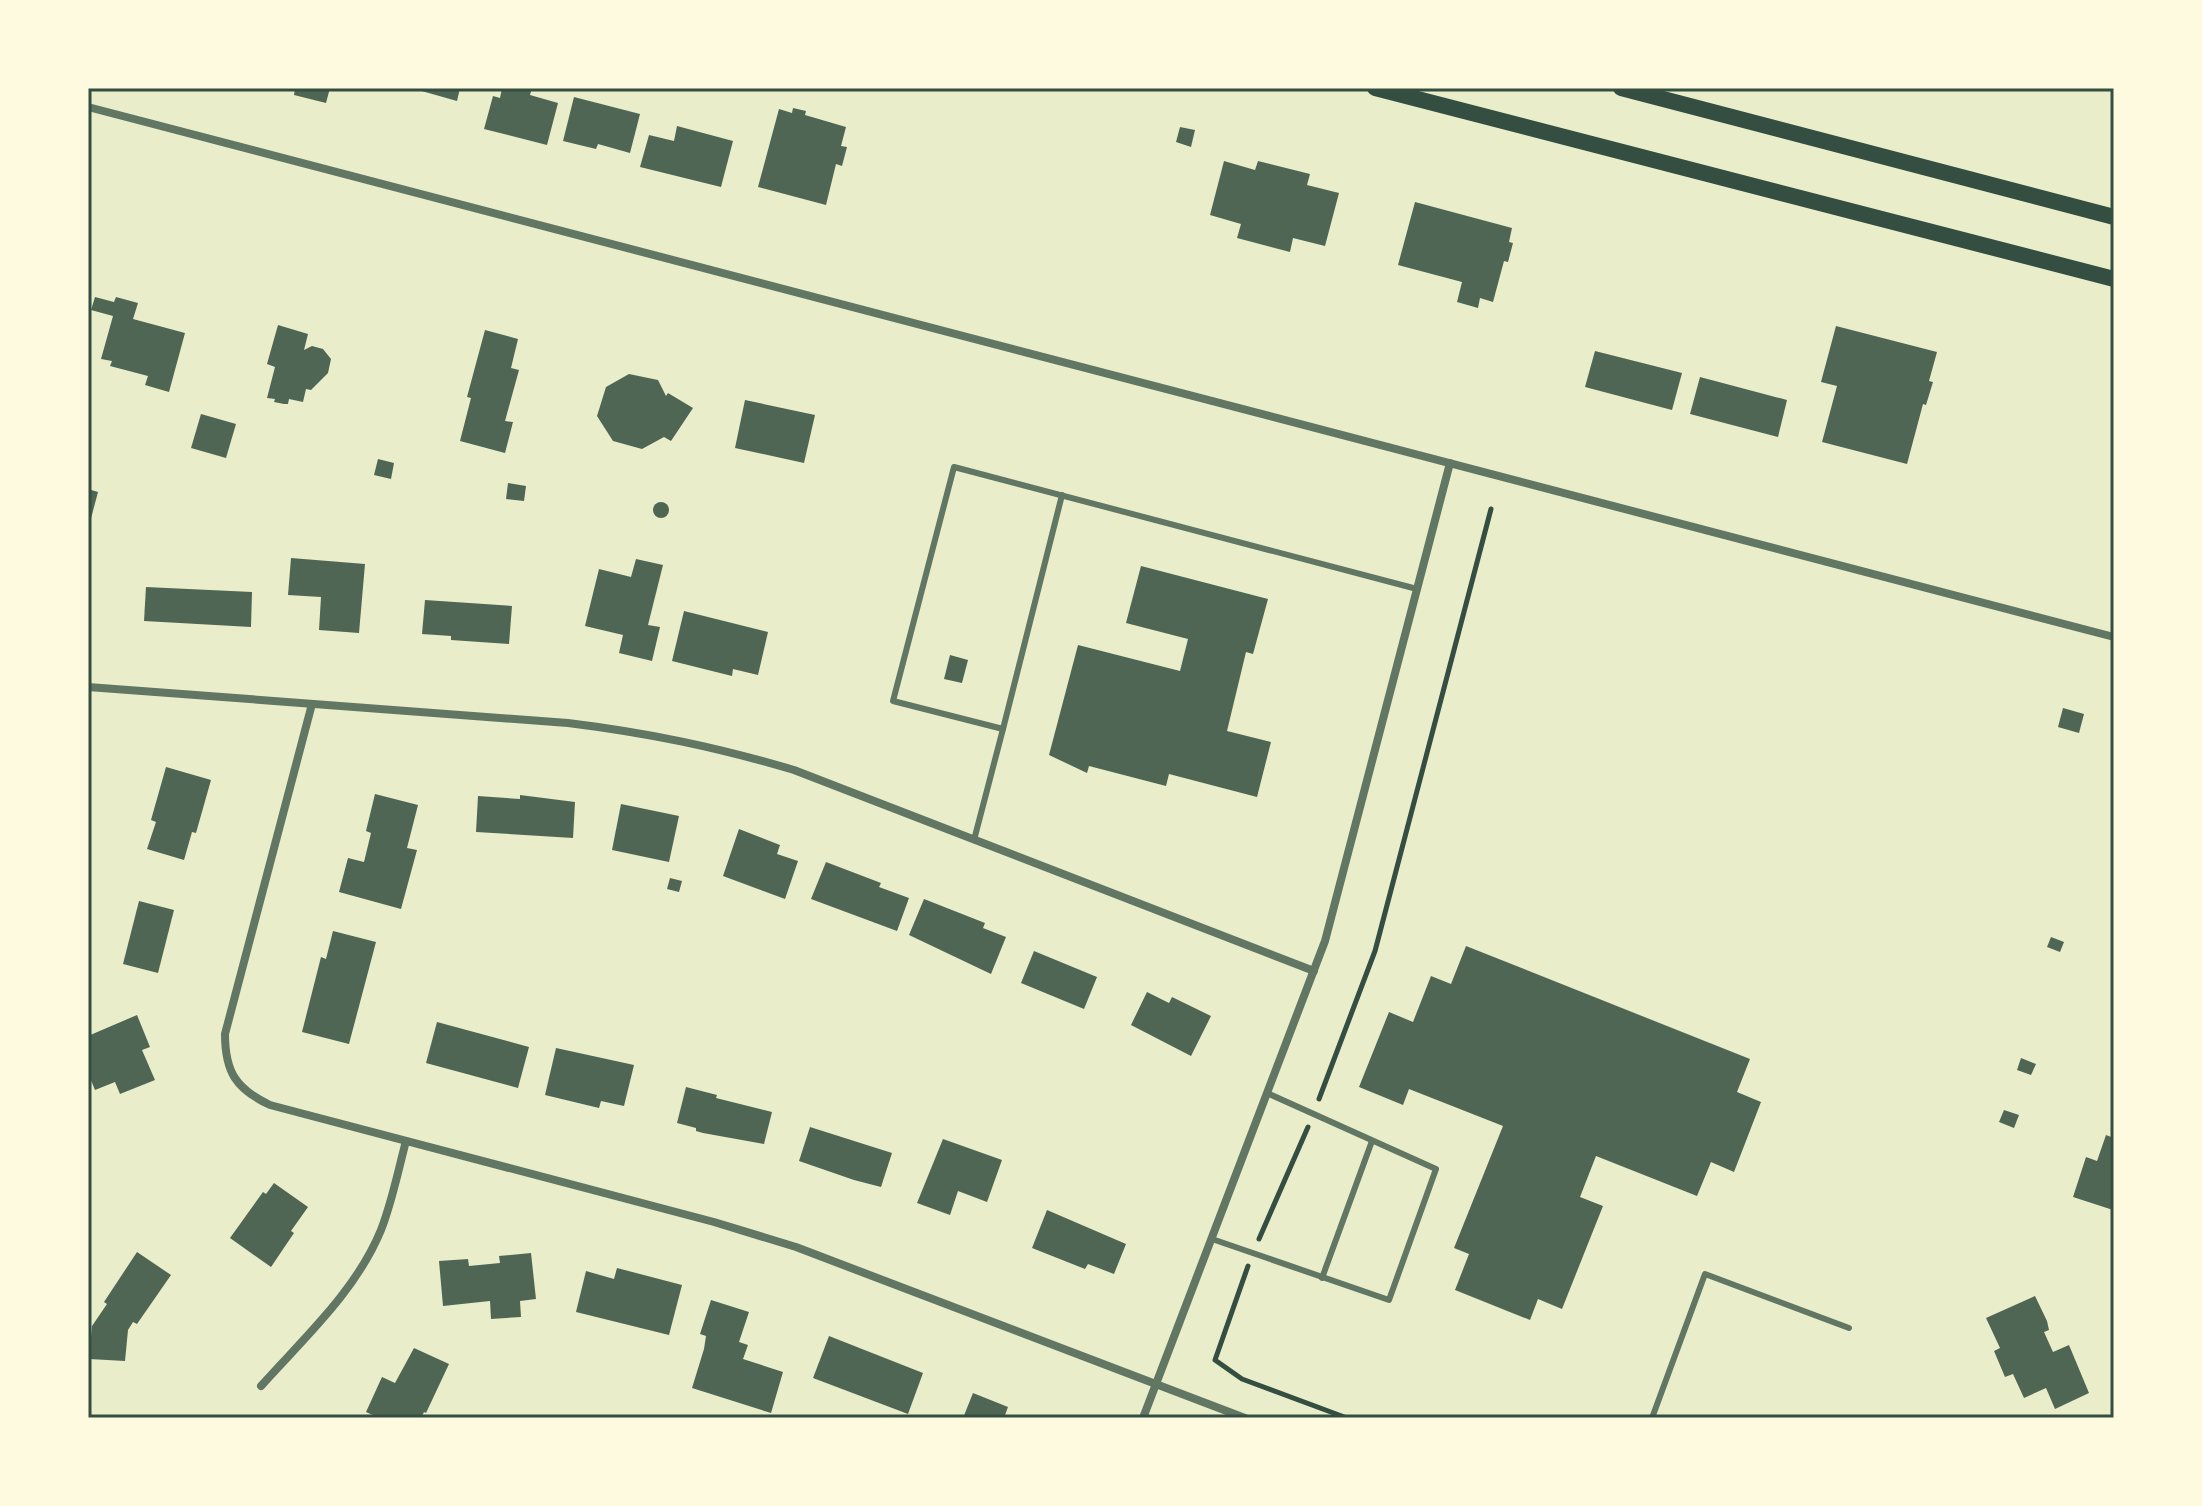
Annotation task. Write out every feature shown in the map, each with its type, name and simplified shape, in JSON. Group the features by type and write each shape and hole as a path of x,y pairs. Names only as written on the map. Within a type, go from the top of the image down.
{"main road":[{"path":"1375,88 2114,279"},
{"path":"1621,88 2114,217"}],"street":[{"path":"88,107 2114,637"},
{"path":"1143,1418 1325,941 1450,463"},
{"path":"88,687 568,723 720,748 794,770 1314,971"},
{"path":"312,704 225,1034 225,1054 234,1079 252,1097 796,1247 1245,1418"},
{"path":"261,1386 362,1268 380,1232 406,1141"}],"lane":[{"path":"1003,729 893,701 954,467 1417,589"},
{"path":"974,840 1062,495"},
{"path":"1212,1239 1389,1300 1436,1169 1267,1093"},
{"path":"1322,1278 1372,1141"},
{"path":"1652,1418 1705,1274 1849,1328"}],"path":[{"path":"1347,1418 1242,1379 1215,1360 1253,1253 1313,1114 1375,951 1491,509"}],"building":[{"path":"295,88 330,88 326,103 294,95"},
{"path":"411,88 460,88 457,101"},
{"path":"502,88 532,88 530,95 558,103 547,145 484,129 493,96 500,98"},
{"path":"574,97 640,114 630,153 598,144 596,149 563,141"},
{"path":"793,108 806,111 805,115 846,127 841,146 847,147 842,166 836,164 826,205 758,187 779,109 792,113"},
{"path":"677,126 733,141 721,187 640,167 649,135 674,141"},
{"path":"1180,127 1195,130 1191,147 1176,142"},
{"path":"1224,161 1255,170 1258,161 1310,174 1307,185 1339,193 1325,246 1293,238 1290,252 1237,238 1241,224 1210,215"},
{"path":"1415,202 1512,228 1509,242 1513,243 1508,262 1504,261 1493,302 1480,298 1478,308 1457,302 1462,282 1398,265"},
{"path":"95,297 114,302 116,297 138,303 133,319 185,333 169,392 145,385 148,376 110,366 112,361 101,359 113,316 91,310"},
{"path":"278,325 308,334 304,350 312,346 323,349 331,359 328,373 311,390 306,389 303,402 289,399 288,404 284,404 267,398 275,367 267,364"},
{"path":"1836,326 1937,352 1929,381 1933,382 1926,405 1923,404 1907,464 1822,442 1837,386 1821,382"},
{"path":"485,330 518,339 511,368 519,370 505,421 513,422 505,453 460,441 471,398 467,397"},
{"path":"1595,351 1682,373 1672,410 1585,387"},
{"path":"629,374 658,380 666,396 668,393 693,408 671,441 664,437 642,449 613,441 597,416 606,387"},
{"path":"1700,377 1787,400 1778,437 1690,414"},
{"path":"745,400 815,415 804,463 735,448"},
{"path":"201,414 236,424 226,458 191,448"},
{"path":"378,459 394,463 391,479 374,475"},
{"path":"508,483 526,486 524,501 506,499"},
{"path":"88,489 98,492 89,526 88,526"},
{"path":"661,502 669,510 661,518 653,510"},
{"path":"291,558 365,564 359,633 319,630 321,597 288,595"},
{"path":"636,559 663,565 648,625 660,627 652,661 619,653 623,635 585,626 599,569 631,577"},
{"path":"1141,566 1268,599 1253,654 1246,652 1227,731 1271,742 1257,797 1169,774 1166,786 1089,766 1087,773 1049,755 1078,645 1180,671 1188,639 1126,623"},
{"path":"146,587 252,592 251,627 144,621"},
{"path":"425,600 512,606 509,644 451,640 451,636 422,634"},
{"path":"684,611 768,632 758,675 733,669 732,676 672,661"},
{"path":"950,655 968,660 962,683 944,679"},
{"path":"2063,708 2084,714 2079,733 2058,727"},
{"path":"166,767 211,780 196,833 192,832 184,860 147,849 156,822 151,820"},
{"path":"375,794 418,805 407,848 417,850 401,909 339,892 348,858 364,862 371,833 366,831"},
{"path":"520,795 575,802 573,838 476,832 478,796 520,799"},
{"path":"621,804 679,816 669,862 612,850"},
{"path":"739,829 780,845 777,854 798,861 785,899 723,876"},
{"path":"826,862 881,883 879,887 909,898 897,931 811,899"},
{"path":"670,878 682,881 679,892 667,889"},
{"path":"924,899 985,923 983,928 1006,937 991,974 909,935"},
{"path":"139,901 174,910 158,973 123,964"},
{"path":"333,931 376,942 349,1044 302,1032 321,957 326,959"},
{"path":"2051,937 2064,942 2060,952 2047,947"},
{"path":"1466,946 1750,1059 1737,1092 1761,1102 1734,1172 1711,1162 1697,1196 1596,1156 1580,1197 1603,1206 1562,1309 1538,1299 1530,1320 1455,1290 1469,1254 1454,1248 1503,1126 1409,1089 1403,1105 1359,1087 1389,1012 1413,1022 1431,976 1451,984"},
{"path":"1034,951 1097,977 1084,1009 1021,983"},
{"path":"1147,992 1169,1003 1172,997 1211,1016 1191,1056 1131,1025"},
{"path":"137,1015 150,1047 142,1050 155,1080 120,1094 115,1082 95,1090 88,1073 88,1036"},
{"path":"437,1022 529,1047 518,1088 426,1063"},
{"path":"556,1048 634,1065 624,1106 601,1101 599,1108 545,1095"},
{"path":"2021,1058 2036,1064 2031,1075 2017,1070"},
{"path":"686,1087 772,1112 764,1144 703,1133 677,1123"},
{"path":"2004,1110 2019,1115 2014,1128 1999,1122"},
{"path":"810,1127 892,1153 881,1187 799,1161"},
{"path":"2106,1135 2114,1138 2113,1210 2073,1197 2086,1157 2097,1161"},
{"path":"943,1139 1002,1160 987,1202 958,1191 950,1215 917,1203"},
{"path":"274,1183 308,1207 271,1267 230,1238 263,1192 266,1194"},
{"path":"1047,1210 1126,1244 1114,1274 1088,1264 1085,1269 1032,1248"},
{"path":"137,1252 171,1275 137,1324 133,1322 128,1330 125,1361 89,1359 92,1326"},
{"path":"531,1253 536,1299 520,1301 521,1317 491,1319 490,1301 443,1306 439,1261 468,1259 469,1266 500,1263 499,1256"},
{"path":"617,1268 682,1285 669,1335 576,1312 586,1271 614,1279"},
{"path":"2035,1296 2047,1321 2049,1330 2044,1332 2053,1352 2069,1345 2089,1393 2055,1409 2046,1388 2024,1398 2013,1374 2005,1377 1994,1351 2000,1348 1986,1318"},
{"path":"711,1300 749,1312 739,1342 748,1345 743,1359 783,1372 771,1413 692,1388 706,1336 700,1334"},
{"path":"829,1336 923,1373 908,1414 813,1378"},
{"path":"414,1348 449,1364 426,1413 421,1418 379,1418 366,1412 382,1377 395,1383"},
{"path":"973,1393 1008,1407 1004,1418 963,1418"}]}
